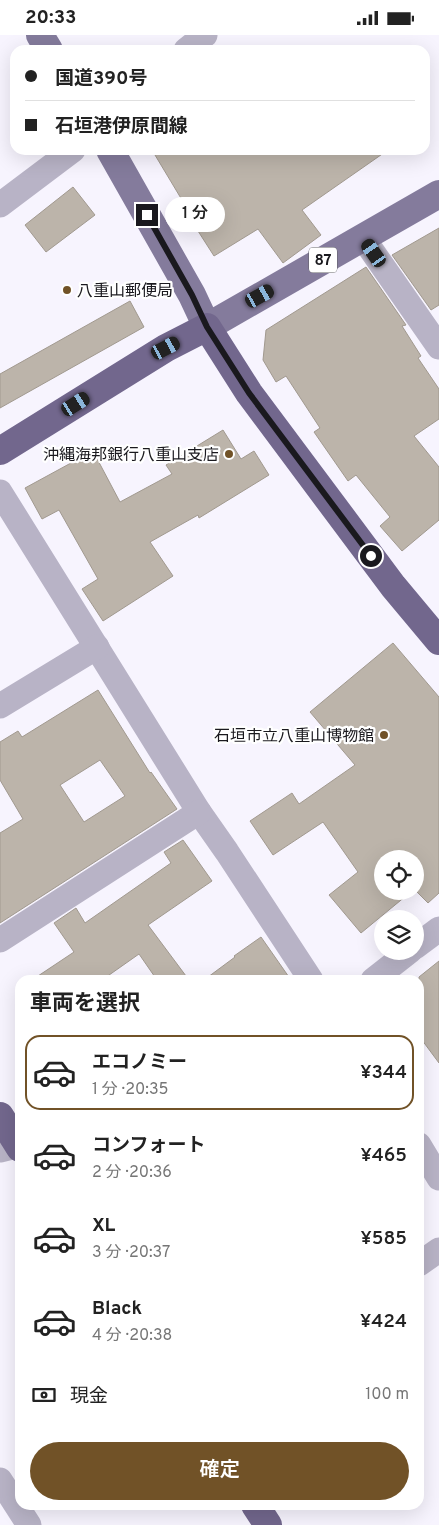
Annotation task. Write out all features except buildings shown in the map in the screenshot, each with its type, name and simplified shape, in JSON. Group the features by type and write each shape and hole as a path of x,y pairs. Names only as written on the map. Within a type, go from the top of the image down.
{"highway":[{"path":"0,451 166,348 207,327 249,393 388,578 439,641"},
{"path":"0,1116 15,1147"},
{"path":"258,1510 268,1525"}],"main road":[{"path":"113,155 192,295 207,327"},
{"name":"87","path":"207,327 439,193"}],"street":[{"path":"192,45 205,35"},
{"path":"2,198 66,155"},
{"path":"363,238 439,347"},
{"path":"0,492 198,812 227,852 308,975"},
{"path":"0,707 97,647"},
{"path":"0,941 198,812"},
{"path":"424,940 439,929"},
{"path":"379,975 399,960"},
{"path":"424,1153 439,1178"},
{"path":"424,1260 439,1250"},
{"path":"0,1480 15,1503"},
{"path":"19,1510 29,1525"}],"place":[{"name":"八重山郵便局","path":"67,290"},
{"name":"沖縄海邦銀行八重山支店","path":"229,454"},
{"name":"石垣市立八重山博物館","path":"384,735"}],"route":[{"path":"147,215 192,295 207,327 249,393 371,556"}]}
